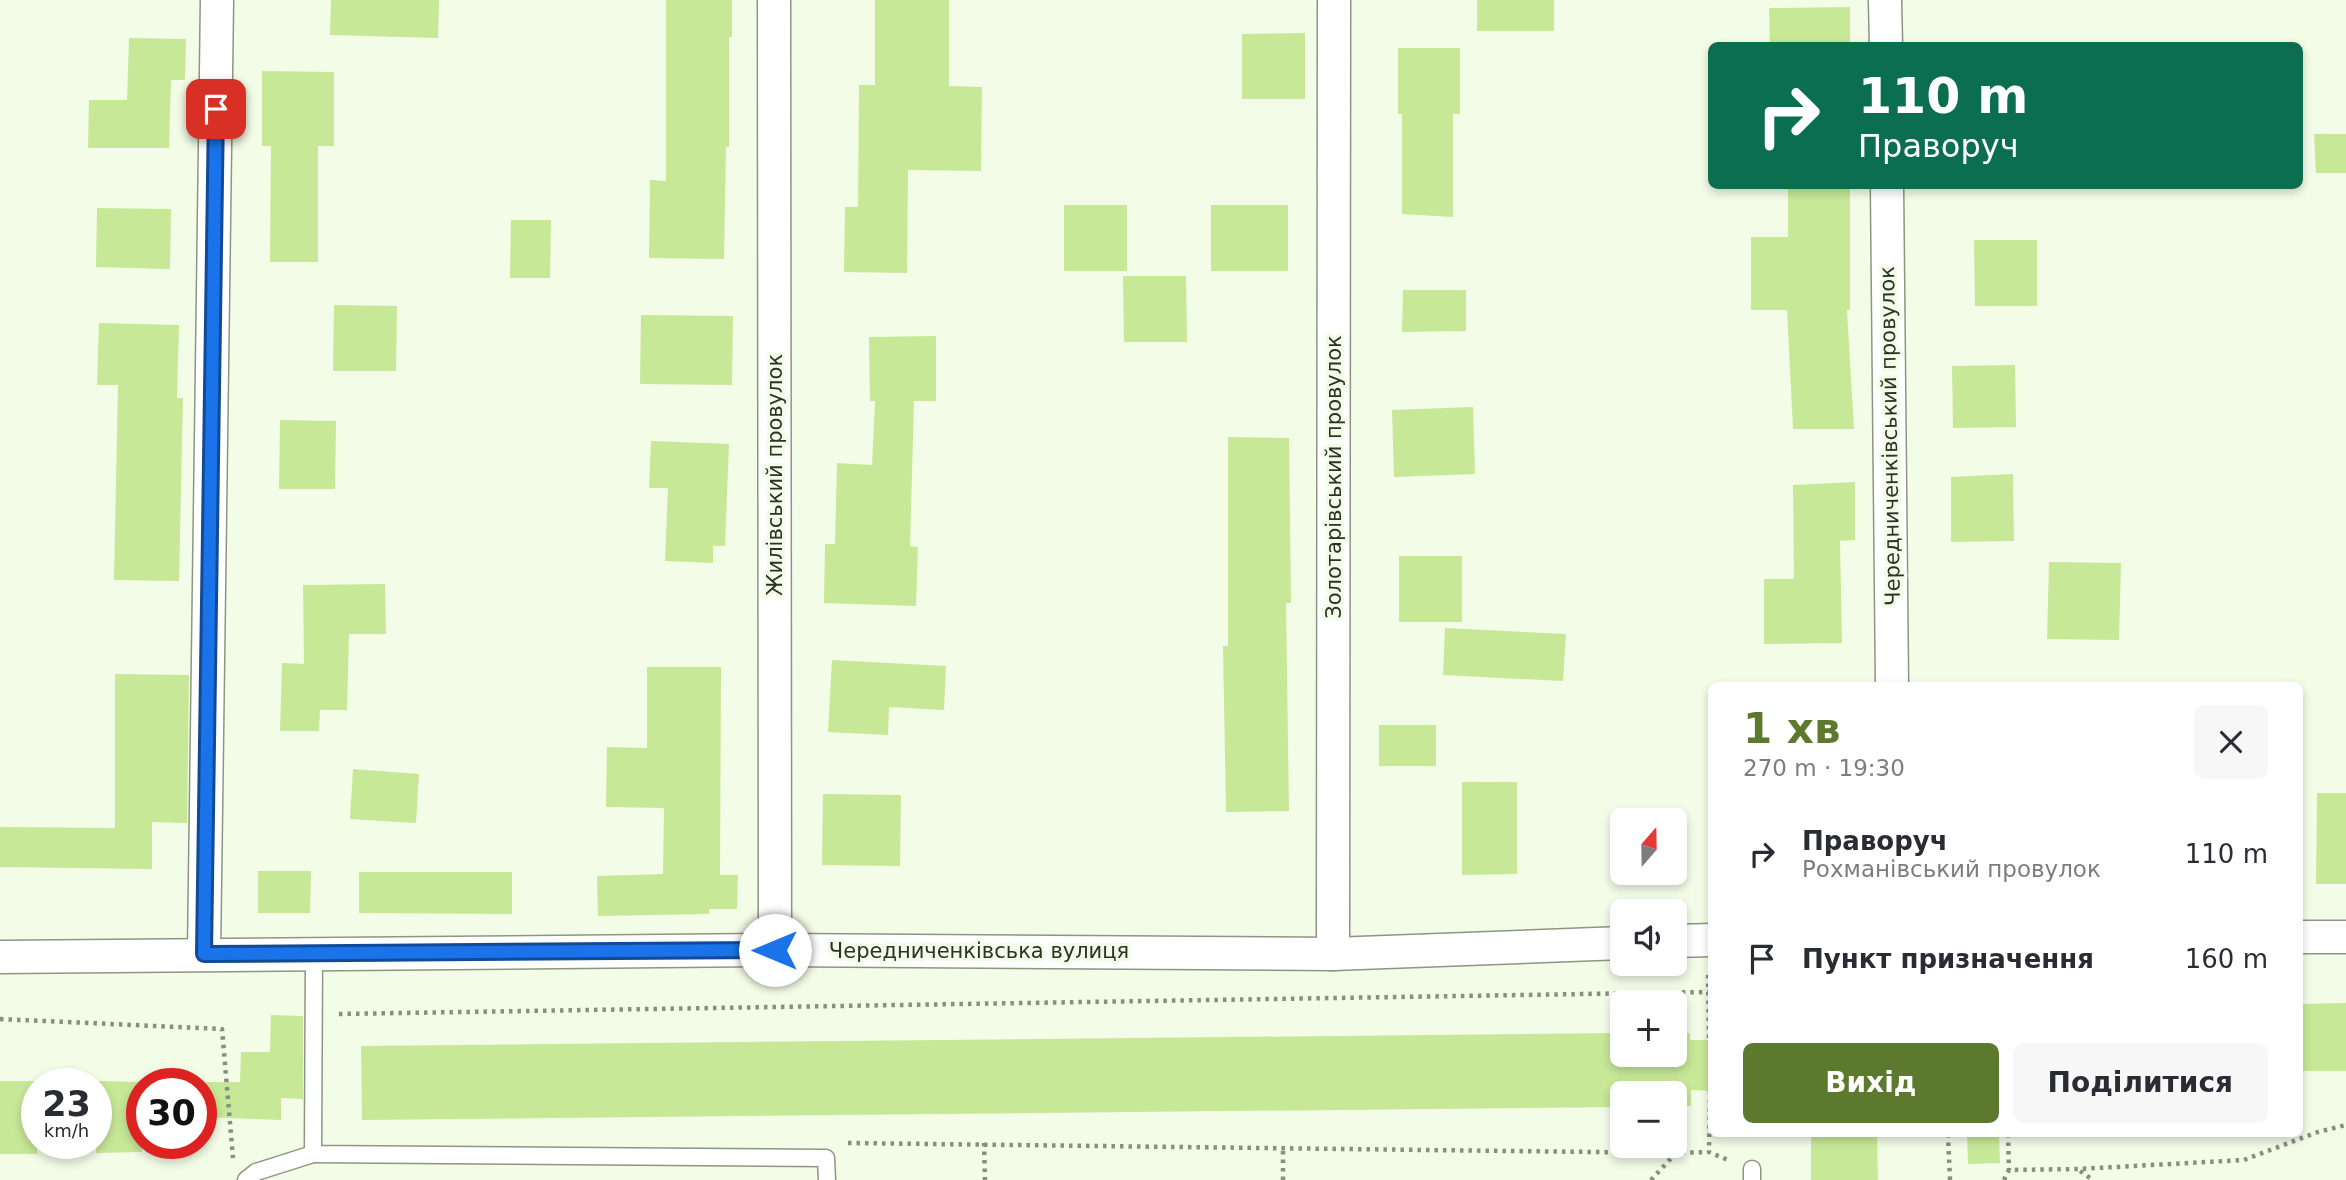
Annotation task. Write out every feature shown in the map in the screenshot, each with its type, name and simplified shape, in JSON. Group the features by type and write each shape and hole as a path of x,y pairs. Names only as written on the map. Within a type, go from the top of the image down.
{"street":[{"path":"204,954 217,0"},
{"name":"Жилівський провулок","path":"774,0 775,950"},
{"name":"Золотарівський провулок","path":"1333,954 1334,0"},
{"path":"1885,0 1886,42"},
{"name":"Чередниченківський провулок","path":"1887,189 1892,682"},
{"path":"2303,937 2346,937"},
{"path":"1687,941 1708,940"},
{"name":"Чередниченківська вулиця","path":"0,957 775,950 1333,954 1610,943"}],"lane":[{"path":"313,1154 314,953"},
{"path":"246,1180 256,1172 313,1154 826,1158 827,1180"}],"path":[{"path":"314,1015 1708,992"},
{"path":"0,1019 222,1029 234,1166"},
{"path":"2009,1170 2078,1170 2244,1160 2318,1132 2346,1125"},
{"path":"1709,1137 1709,1152"},
{"path":"1948,1137 1950,1180"},
{"path":"2004,1180 2009,1170 2008,1137"},
{"path":"845,1143 1610,1152"},
{"path":"984,1143 985,1180"},
{"path":"1283,1147 1283,1180"},
{"path":"1687,1153 1709,1152 1752,1175"},
{"path":"1651,1180 1671,1158"},
{"path":"2078,1170 2094,1180"}],"building":[{"path":"331,0 439,0 438,38 330,35"},
{"path":"666,0 732,0 724,259 649,258 650,180 666,181"},
{"path":"875,0 949,0 949,86 982,87 981,171 908,170 907,273 844,272 845,207 858,207 859,85 875,85"},
{"path":"1477,0 1554,0 1554,31 1477,31"},
{"path":"1850,7 1850,42 1770,42 1769,8"},
{"path":"1305,33 1305,99 1242,99 1242,34"},
{"path":"129,38 186,39 185,80 171,80 169,148 88,148 89,100 127,100"},
{"path":"1398,48 1460,48 1460,114 1453,114 1453,217 1402,214 1402,114 1398,114"},
{"path":"262,71 334,72 334,146 318,146 318,262 270,262 271,146 262,146"},
{"path":"2314,134 2346,134 2346,173 2316,173"},
{"path":"1788,189 1850,189 1850,310 1847,310 1854,429 1793,429 1787,310 1751,310 1751,237 1788,237"},
{"path":"1064,205 1127,205 1127,271 1064,271"},
{"path":"1211,205 1288,205 1288,271 1211,271"},
{"path":"97,208 171,209 170,269 96,267"},
{"path":"511,220 551,220 550,278 510,278"},
{"path":"1974,240 2037,240 2037,306 1975,306"},
{"path":"1123,276 1186,276 1187,342 1124,342"},
{"path":"1403,290 1466,290 1466,331 1402,332"},
{"path":"334,305 397,306 396,371 333,371"},
{"path":"641,315 733,316 732,385 640,384"},
{"path":"99,323 179,325 177,398 183,398 179,581 114,580 118,385 97,385"},
{"path":"936,336 936,401 914,401 910,546 918,547 916,606 824,603 825,544 835,544 837,463 872,465 875,401 870,401 869,337"},
{"path":"2015,365 2016,427 1953,428 1952,366"},
{"path":"1473,407 1475,474 1394,477 1392,410"},
{"path":"280,420 336,421 335,489 279,489"},
{"path":"1228,437 1289,438 1291,603 1286,603 1289,811 1226,812 1223,646 1228,646"},
{"path":"651,441 729,444 725,546 713,546 713,563 665,561 668,488 649,488"},
{"path":"2013,474 2014,541 1951,542 1951,477"},
{"path":"1855,482 1855,540 1840,541 1842,643 1764,644 1764,579 1794,579 1793,485"},
{"path":"1399,556 1462,556 1462,622 1399,622"},
{"path":"2049,562 2121,563 2119,640 2047,639"},
{"path":"385,584 386,634 349,634 347,710 320,710 319,731 280,731 282,663 304,664 303,585"},
{"path":"1445,628 1566,634 1563,681 1443,675"},
{"path":"832,660 946,666 944,710 889,707 888,735 828,732"},
{"path":"647,667 721,667 720,875 738,875 737,909 709,909 709,914 598,916 597,876 663,874 664,808 606,807 607,747 647,748"},
{"path":"115,674 189,675 187,823 152,822 152,869 0,867 0,827 115,828"},
{"path":"1379,725 1436,725 1436,766 1379,766"},
{"path":"353,769 419,774 416,823 350,819"},
{"path":"1462,782 1517,782 1517,874 1462,875"},
{"path":"2317,793 2346,793 2346,884 2316,884"},
{"path":"823,794 901,795 900,866 822,865"},
{"path":"258,871 311,871 310,913 258,913"},
{"path":"359,872 512,872 512,914 359,913"},
{"path":"2346,1003 2346,1071 2303,1071 2303,1004"},
{"path":"271,1015 303,1016 303,1099 281,1098 281,1120 217,1118 217,1082 240,1082 241,1052 270,1052"},
{"path":"1610,1033 1610,1067 1687,1067 1687,1033 1690,1033 1690,1040 1708,1040 1708,1091 1691,1090 1691,1106 1687,1106 1687,1081 1610,1081 1610,1107 362,1120 361,1046"},
{"path":"0,1081 21,1081 21,1154 0,1154"},
{"path":"112,1081 126,1082 126,1152 112,1153"},
{"path":"1811,1137 1877,1137 1878,1180 1811,1180"},
{"path":"1967,1137 1999,1137 2000,1163 1968,1164"}],"route":[{"path":"216,109 204,954 775,950"}]}
